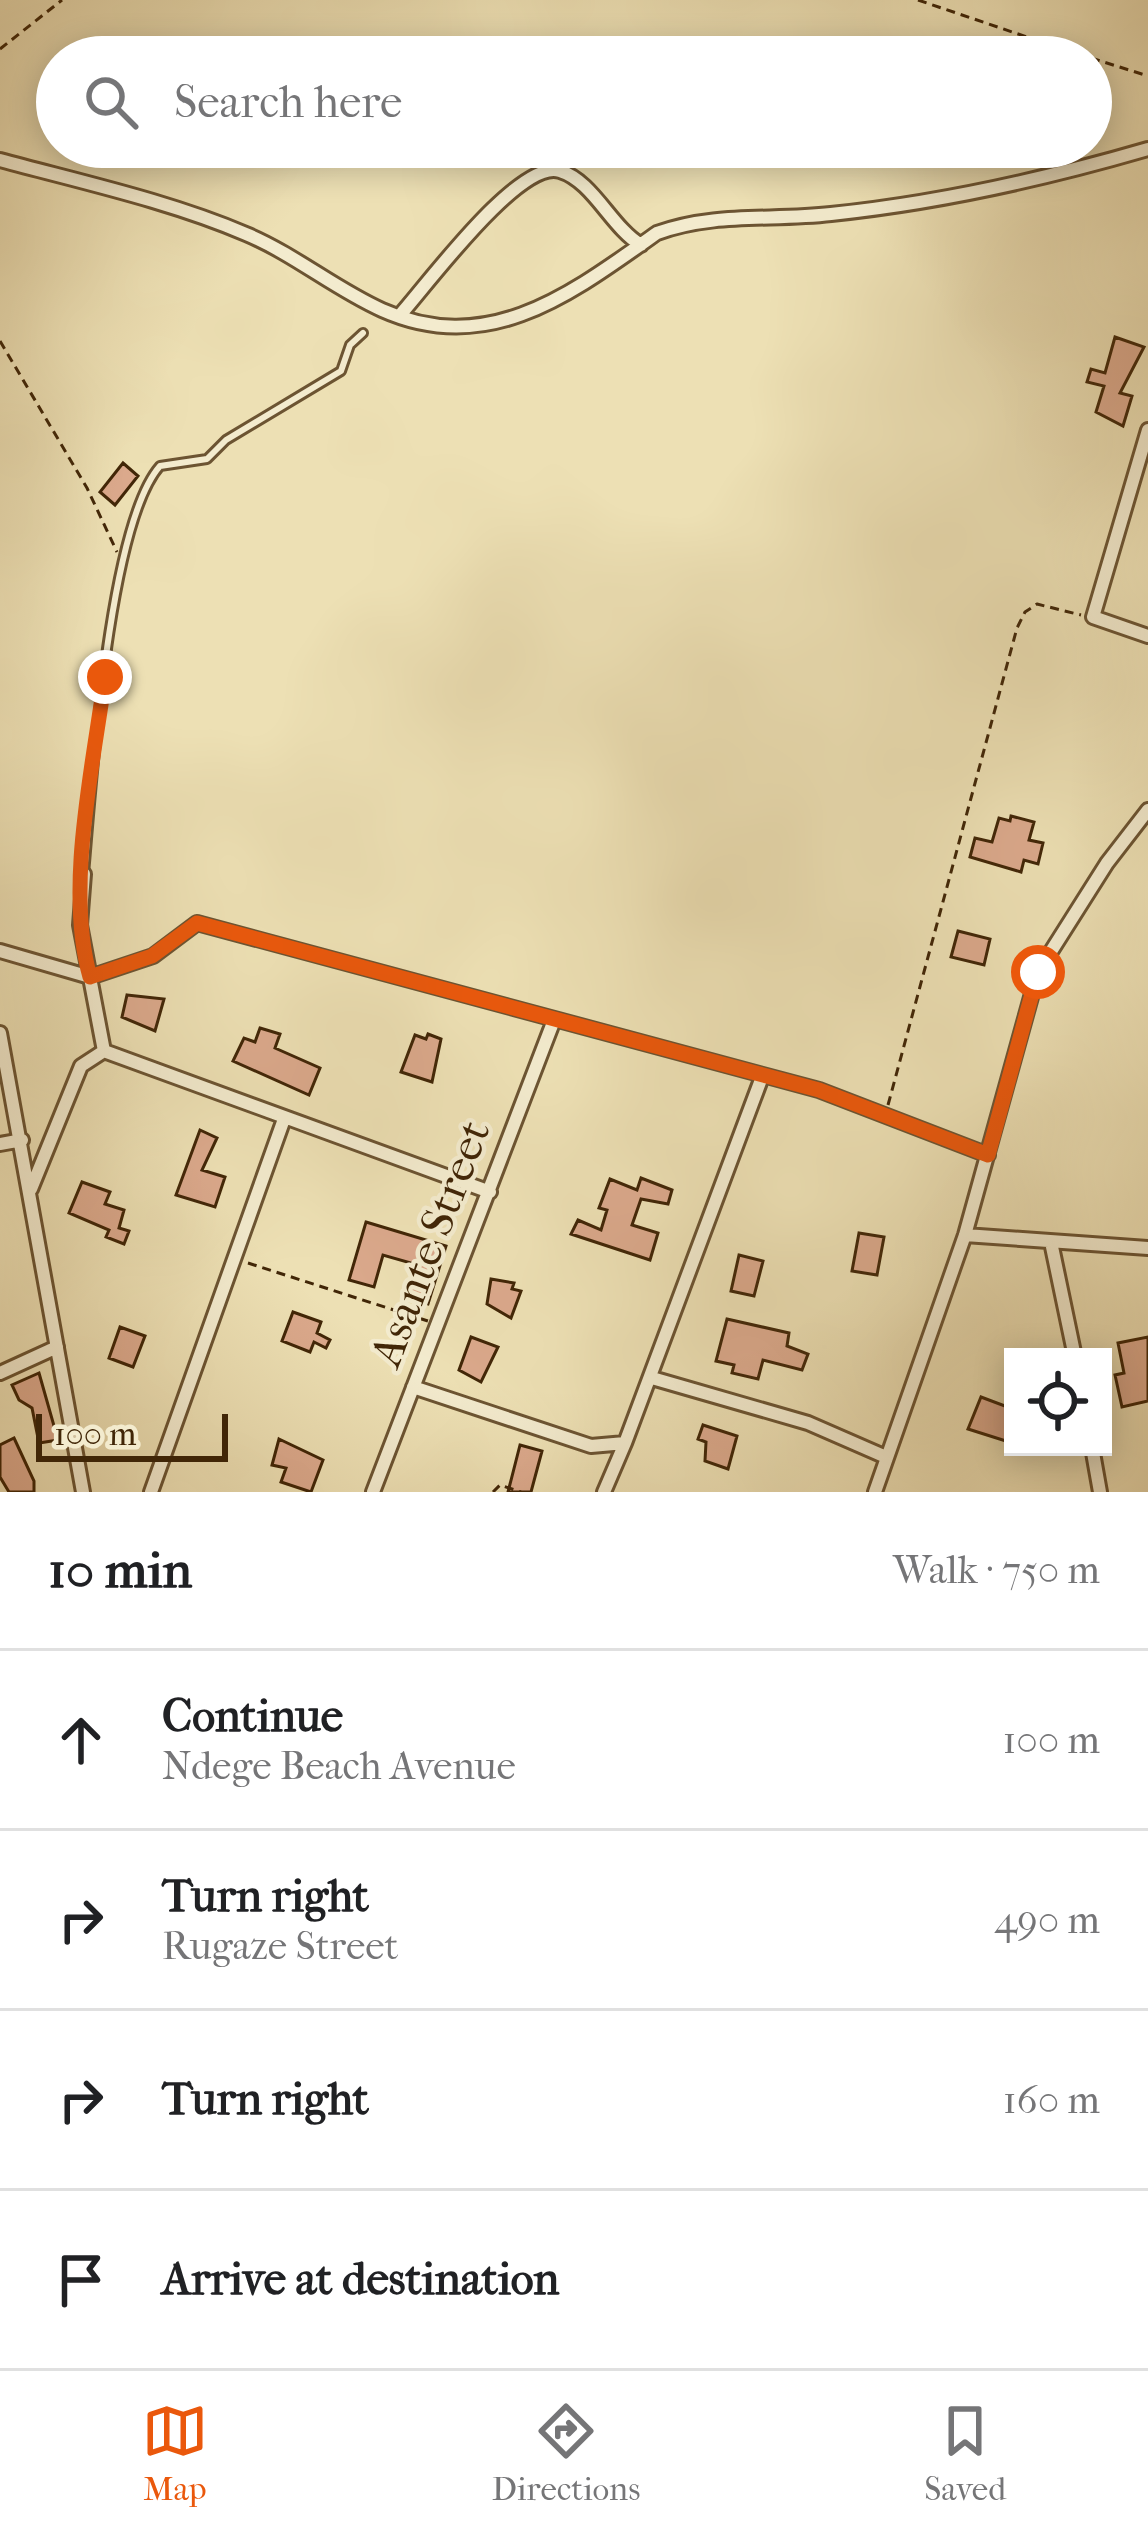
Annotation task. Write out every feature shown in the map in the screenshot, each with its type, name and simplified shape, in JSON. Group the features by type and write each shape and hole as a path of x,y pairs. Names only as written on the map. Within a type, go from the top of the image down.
{"street":[{"path":"1112,157 1148,149"},
{"path":"0,160 243,232 400,316 476,328 521,319 657,233 705,219 829,214 947,196 1067,168"},
{"path":"400,316 510,191 539,171 558,170 577,182 620,232 641,245"},
{"path":"1148,430 1093,616 1148,636"},
{"path":"875,1492 965,1235 1038,972 1107,863 1148,810"},
{"path":"84,874 80,926 104,1051"},
{"path":"0,951 90,977 152,956 197,923 886,1113 988,1155"},
{"name":"Asante Street","path":"373,1492 554,1019"},
{"path":"0,1033 32,1189 82,1492"},
{"path":"104,1051 490,1192"},
{"path":"32,1189 81,1066 104,1051"},
{"path":"604,1492 652,1378 762,1077"},
{"path":"151,1492 284,1119"},
{"path":"0,1144 22,1140"},
{"path":"965,1235 1148,1248"},
{"path":"1051,1242 1073,1348"},
{"path":"0,1373 57,1347"},
{"path":"652,1378 808,1423 886,1457"},
{"path":"413,1387 591,1445 625,1443"},
{"path":"1093,1456 1100,1492"}],"lane":[{"path":"84,874 122,565 143,485 160,466 207,459 226,440 341,371 350,345 363,333"}],"path":[{"path":"0,49 62,0"},
{"path":"918,0 1024,36"},
{"path":"1112,65 1148,76"},
{"path":"0,341 88,488 122,565"},
{"path":"886,1113 1017,628 1025,612 1037,604 1093,616"},
{"path":"236,1259 435,1323"},
{"path":"493,1492 500,1485 520,1492"}],"building":[{"path":"1115,337 1144,347 1120,393 1132,396 1123,426 1096,412 1104,386 1087,382 1091,369 1105,373"},
{"path":"123,463 138,476 115,505 100,492"},
{"path":"1011,816 1034,822 1029,840 1043,843 1038,864 1024,860 1021,872 970,857 975,838 992,842 999,818 1010,821"},
{"path":"958,931 990,939 984,965 951,957"},
{"path":"127,995 164,999 155,1031 122,1017"},
{"path":"260,1028 280,1034 275,1048 320,1068 309,1095 233,1061 244,1038 255,1042"},
{"path":"428,1034 441,1039 432,1082 401,1072 415,1035 426,1039"},
{"path":"200,1130 217,1138 202,1170 225,1177 215,1207 176,1195"},
{"path":"641,1178 672,1190 668,1204 641,1199 632,1225 658,1233 650,1260 571,1234 578,1220 601,1230 607,1210 599,1208 610,1179 637,1190"},
{"path":"82,1182 110,1192 105,1204 124,1210 119,1228 129,1231 124,1244 106,1237 109,1230 69,1213"},
{"path":"366,1222 446,1246 428,1304 408,1298 418,1265 383,1255 374,1287 349,1280"},
{"path":"859,1233 884,1237 877,1275 852,1271"},
{"path":"739,1255 763,1261 754,1296 731,1291"},
{"path":"491,1279 514,1283 512,1289 521,1291 511,1318 487,1304"},
{"path":"293,1312 321,1322 317,1333 330,1340 326,1348 314,1342 310,1352 282,1341"},
{"path":"727,1319 789,1333 787,1346 808,1354 802,1370 763,1360 758,1379 732,1373 734,1365 716,1361"},
{"path":"120,1327 145,1336 133,1367 109,1358"},
{"path":"471,1337 498,1347 481,1382 459,1370"},
{"path":"1148,1337 1148,1401 1122,1407 1115,1375 1124,1373 1118,1343"},
{"path":"39,1373 58,1440 39,1443 32,1408 19,1400 12,1385"},
{"path":"981,1397 1004,1406 1004,1440 968,1429"},
{"path":"703,1425 737,1436 728,1469 705,1461 706,1442 698,1439"},
{"path":"14,1438 34,1481 34,1492 9,1492 0,1477 0,1445"},
{"path":"279,1439 323,1460 311,1492 281,1482 286,1468 272,1465"},
{"path":"520,1445 542,1451 531,1492 508,1492"}],"route":[{"path":"105,677 81,886 80,926 90,977 152,956 197,923 819,1090 988,1155 1038,972"}]}
